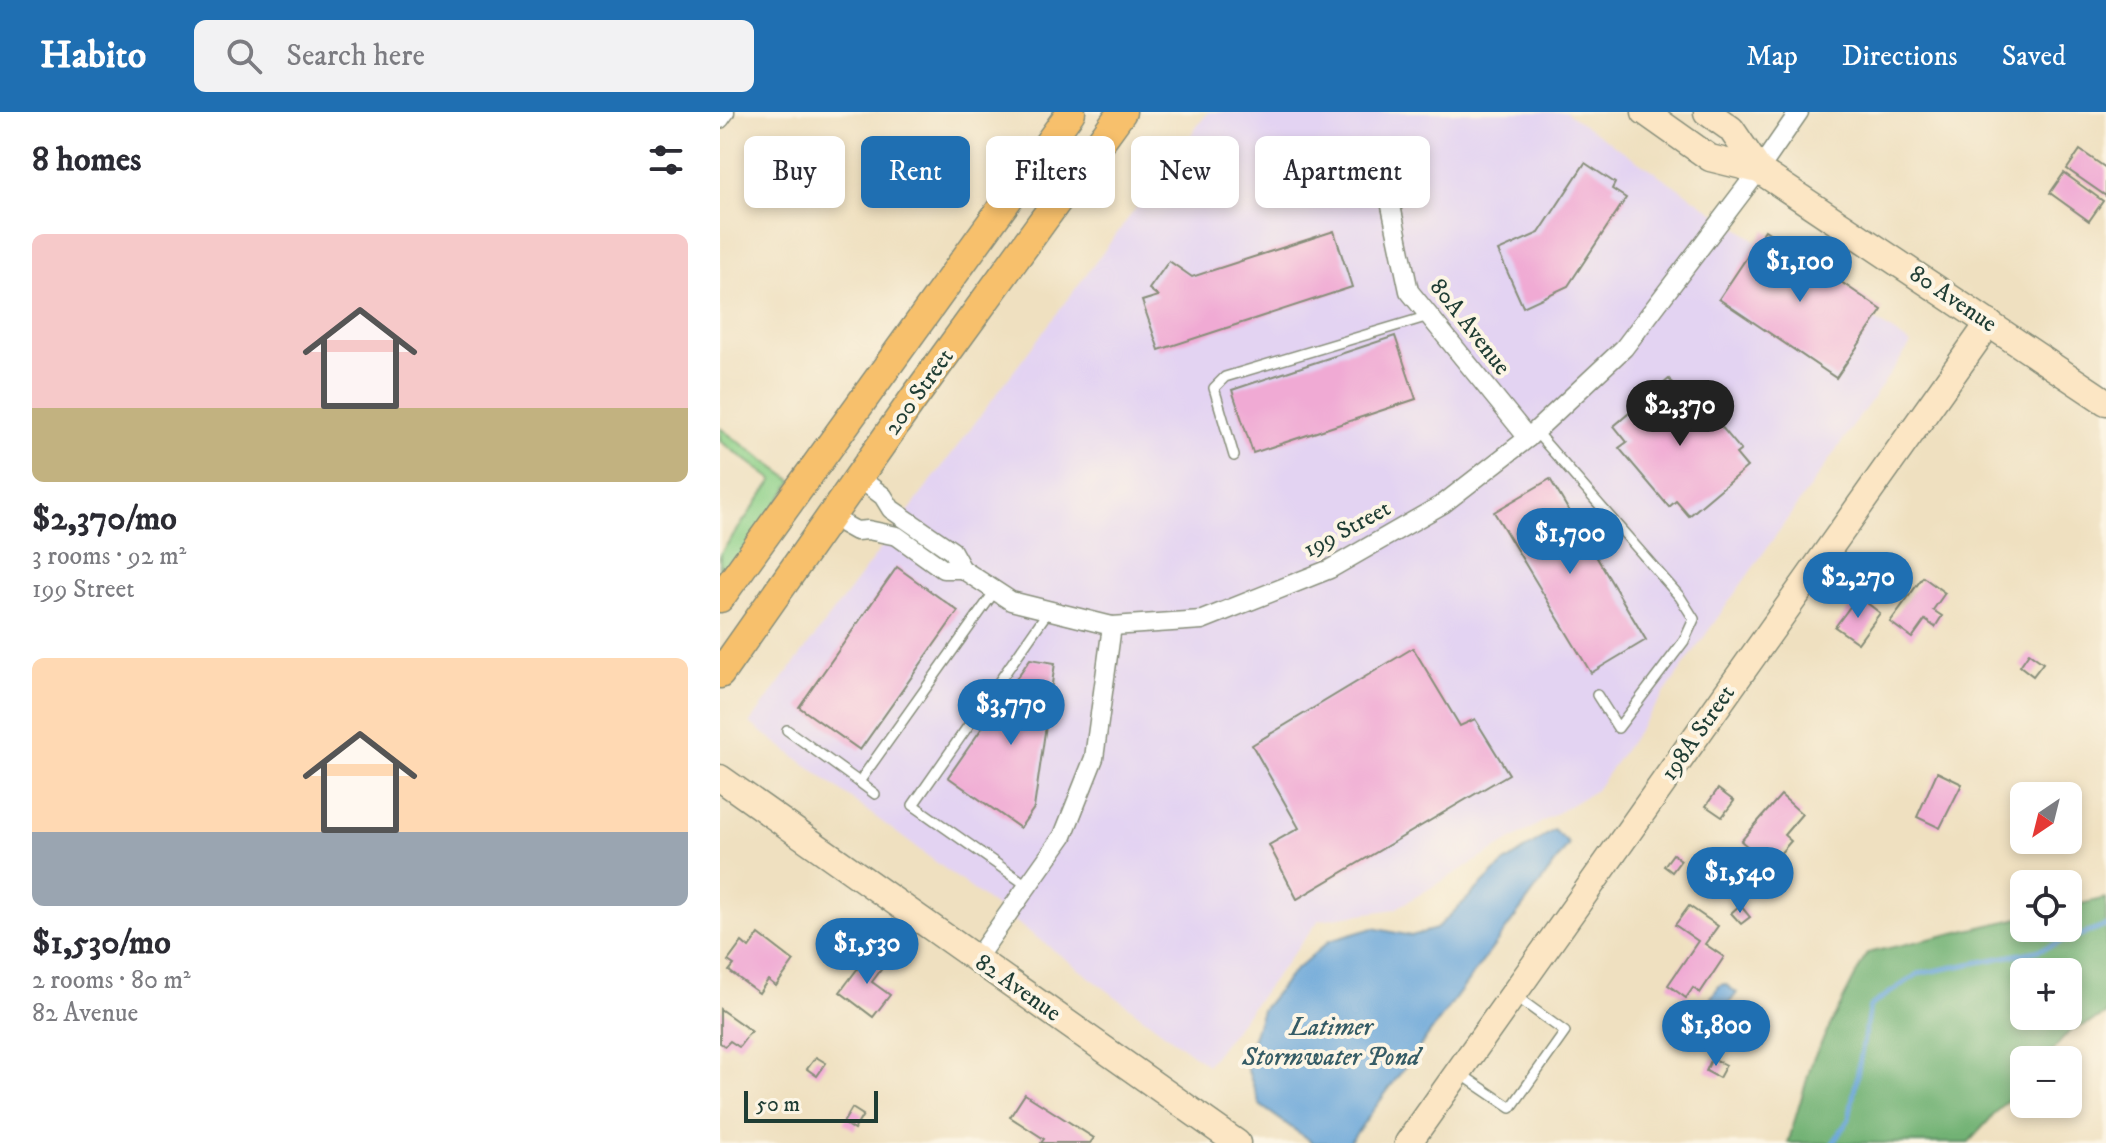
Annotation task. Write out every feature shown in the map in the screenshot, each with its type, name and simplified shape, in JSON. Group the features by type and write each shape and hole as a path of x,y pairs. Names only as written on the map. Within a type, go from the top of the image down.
{"main road":[{"name":"200 Street","path":"720,598 1071,112"},
{"name":"200 Street","path":"720,674 1122,112"}],"street":[{"path":"720,119 725,112"},
{"name":"80 Avenue","path":"1645,112 1710,158 1759,170 2106,402"},
{"name":"80 Avenue","path":"1707,112 1731,129 1759,170"},
{"name":"199 Street","path":"962,569 1011,601 1112,626 1202,620 1330,569 1443,504 1531,435 1624,348 1759,170 1799,112"},
{"name":"80A Avenue","path":"1391,208 1409,291 1531,435"},
{"name":"198A Street","path":"1408,1143 1989,323"},
{"path":"831,517 856,531 868,530 897,536 943,569 962,569 952,551 891,509 883,496 859,478"},
{"path":"976,959 1063,836 1094,758 1112,626"},
{"name":"82 Avenue","path":"720,778 1237,1143"}],"lane":[{"path":"1234,456 1214,388 1218,382 1225,377 1429,316"},
{"path":"1531,435 1680,597 1694,619 1684,641 1618,728 1597,695"},
{"path":"859,782 995,591"},
{"path":"1028,886 913,805 1049,610"},
{"path":"787,730 875,794"},
{"path":"1458,1073 1511,1108 1565,1032 1513,994"}],"shaded area":[{"path":"1208,112 1565,112 1911,344 1596,790 1395,909 1319,920 1207,1065 750,723 1136,208 1239,208 1239,136 1190,136"}],"green space":[{"path":"720,428 793,481 720,584 720,554 773,480 720,441"},
{"path":"2106,898 2106,1015 2082,1026 2082,958 2010,958 2010,1030 2073,1030 2056,1046 2010,1046 2010,1097 1968,1143 1788,1143 1813,1059 1867,953 2010,920 2010,942 2082,942 2082,904"}],"water":[{"name":"Latimer Stormwater Pond","path":"1554,830 1569,844 1349,1143 1313,1143 1260,1105 1245,1062 1262,1010 1292,973 1329,941 1373,928 1411,936 1436,929 1502,865"},
{"path":"1725,984 1737,993 1716,1021 1702,1010 1720,985"}],"building":[{"path":"2080,150 2106,168 2106,196 2067,169"},
{"path":"1585,163 1615,183 1612,189 1626,198 1568,286 1523,307 1498,251 1539,233"},
{"path":"2064,173 2103,201 2089,221 2050,193"},
{"path":"1765,230 1882,310 1836,378 1719,299"},
{"path":"1334,231 1352,287 1159,350 1142,301 1158,296 1149,289 1169,261 1192,277"},
{"path":"1395,336 1416,399 1253,453 1232,390"},
{"path":"1669,379 1682,395 1690,389 1741,450 1736,454 1747,467 1689,516 1676,501 1669,507 1619,448 1627,442 1614,426"},
{"path":"1550,479 1646,640 1591,673 1494,512"},
{"path":"897,567 958,611 860,750 799,707"},
{"path":"1923,577 1945,593 1933,610 1942,616 1935,627 1925,620 1912,638 1890,622"},
{"path":"1858,596 1880,613 1858,643 1835,627"},
{"path":"1413,648 1460,726 1475,719 1509,774 1297,899 1269,845 1299,828 1252,745"},
{"path":"2029,653 2043,663 2033,676 2020,666"},
{"path":"1030,659 1055,663 1034,808 1020,828 948,777"},
{"path":"1937,772 1962,784 1940,828 1917,817"},
{"path":"1718,789 1734,801 1722,817 1706,806"},
{"path":"1781,795 1802,814 1784,835 1791,841 1778,856 1772,851 1763,860 1741,841"},
{"path":"1673,854 1681,860 1672,872 1664,866"},
{"path":"1740,905 1750,917 1741,924 1731,913"},
{"path":"1689,906 1718,926 1705,944 1724,957 1700,993 1693,988 1686,998 1668,985 1698,941 1675,925"},
{"path":"759,934 794,961 776,986 768,980 759,993 729,971 734,965 728,961 742,942 749,948"},
{"path":"870,952 886,963 872,982 890,995 873,1017 840,992"},
{"path":"720,1009 751,1031 739,1047 730,1041 725,1046 720,1043"},
{"path":"816,1057 826,1063 817,1076 807,1069"},
{"path":"1712,1058 1726,1065 1719,1078 1706,1071"},
{"path":"1025,1094 1094,1138 1090,1143 1041,1143 1044,1139 1010,1117"},
{"path":"852,1108 863,1115 854,1130 843,1123"}],"waterway":[{"path":"1833,1143 1849,1119 1870,1006 1918,974 2036,951 2106,926"}]}
